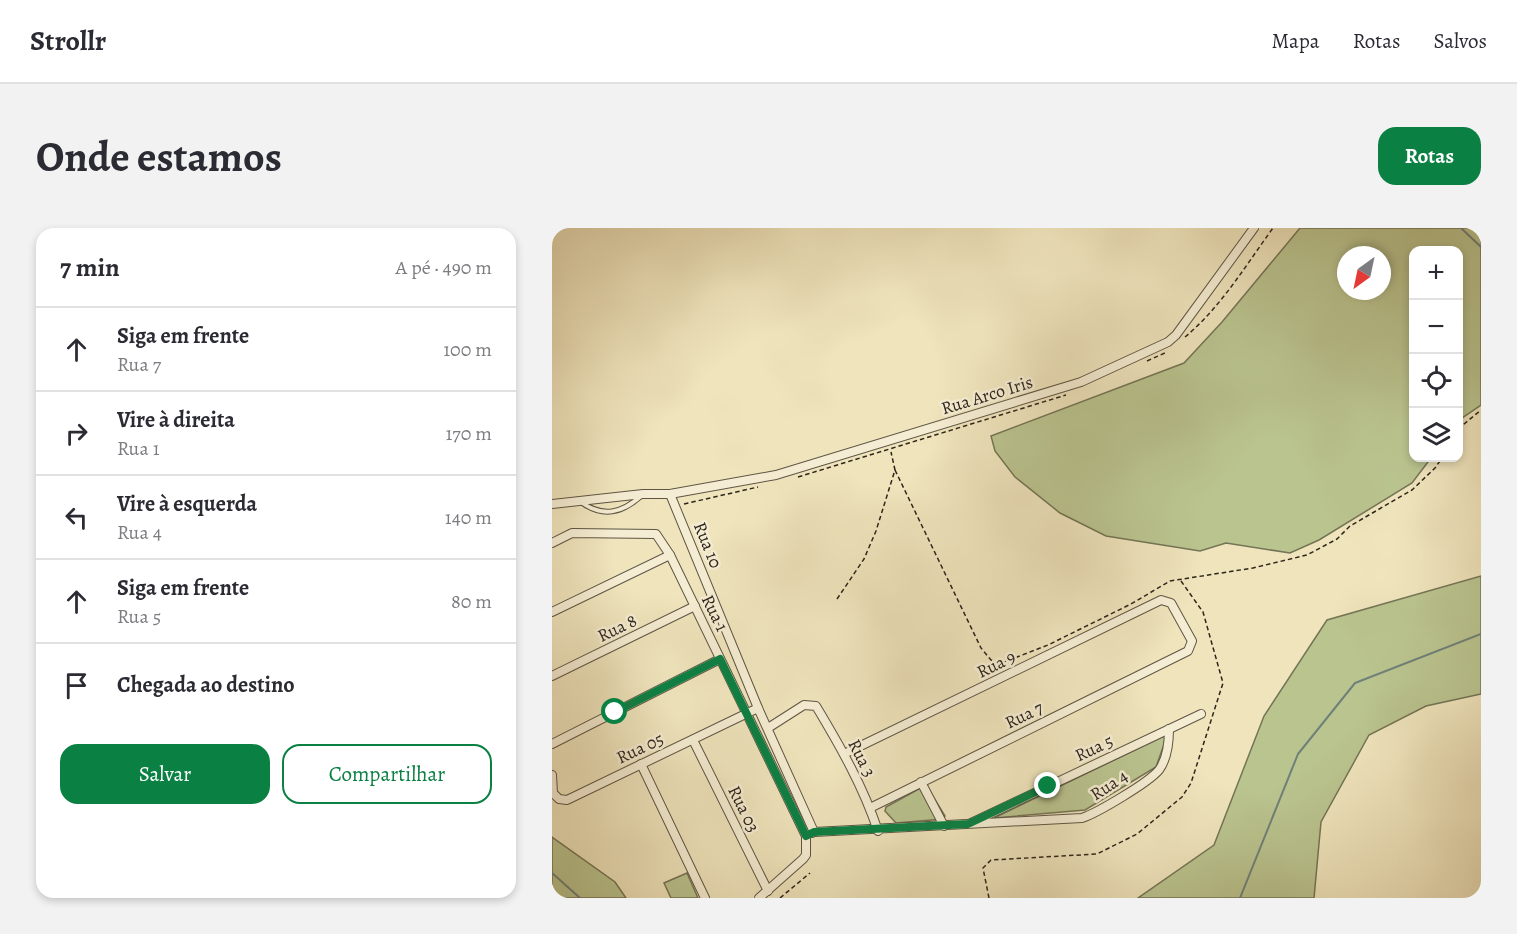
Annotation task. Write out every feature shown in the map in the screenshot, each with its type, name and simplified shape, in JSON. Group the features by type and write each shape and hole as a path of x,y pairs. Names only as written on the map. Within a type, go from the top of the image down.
{"street":[{"name":"Rua Arco Iris","path":"552,504 644,494 670,494 776,475 1081,382 1160,348 1176,335 1254,228"},
{"name":"Rua 10","path":"670,494 758,708"},
{"name":"Rua 1","path":"552,543 572,533 656,534 670,555 806,836"},
{"path":"552,612 670,555"},
{"name":"Rua 7","path":"870,808 1191,649 1192,640 1171,603 1161,600"},
{"name":"Rua 9","path":"844,754 1161,600"},
{"name":"Rua 8","path":"552,676 695,606"},
{"path":"552,744 720,659"},
{"name":"Rua 3","path":"768,728 804,705 816,706 844,754 870,808 878,831"},
{"name":"Rua 05","path":"552,775 553,794 559,799 567,800 758,708"},
{"path":"758,708 814,832 806,836 806,855 803,859 759,898"},
{"name":"Rua 5","path":"968,824 1201,714"},
{"name":"Rua 4","path":"814,832 878,831 1082,818 1094,813 1158,771 1167,751 1169,729"},
{"name":"Rua 03","path":"693,740 768,891"},
{"path":"641,764 705,898"},
{"path":"921,782 944,826"}],"lane":[{"path":"578,500 594,511 607,513 632,504 644,494"}],"path":[{"path":"1463,425 1481,410"},
{"path":"889,441 895,470 981,648 991,660 999,664 1048,645 1131,604 1170,581 1253,568 1306,555 1338,539 1350,526 1412,490 1426,478 1439,462"},
{"path":"837,599 864,559 895,470"},
{"path":"988,898 983,868 991,860 1097,854 1137,834 1182,797 1191,783 1223,683 1203,612 1180,580"},
{"path":"780,898 810,873"}],"green space":[{"path":"1300,228 1481,228 1481,405 1463,417 1463,246 1409,246 1409,462 1428,462 1412,483 1319,540 1290,553 1226,543 1200,551 1106,536 1060,513 1015,477 995,451 991,436 1184,363 1222,322"},
{"path":"1481,576 1481,694 1426,706 1369,735 1321,822 1314,898 1138,898 1214,845 1264,716 1327,620"},
{"path":"1167,736 1156,767 1085,810 994,818"},
{"path":"926,785 945,816 943,819 896,823 885,811 886,807"},
{"path":"552,837 615,882 626,898 552,898"},
{"path":"687,873 698,898 671,898 664,883"}],"waterway":[{"path":"1461,228 1481,247"},
{"path":"1240,898 1298,754 1355,683 1481,634"},
{"path":"552,873 580,898"}],"route":[{"path":"615,712 720,659 806,836 814,832 878,831 968,824 1048,786"}]}
